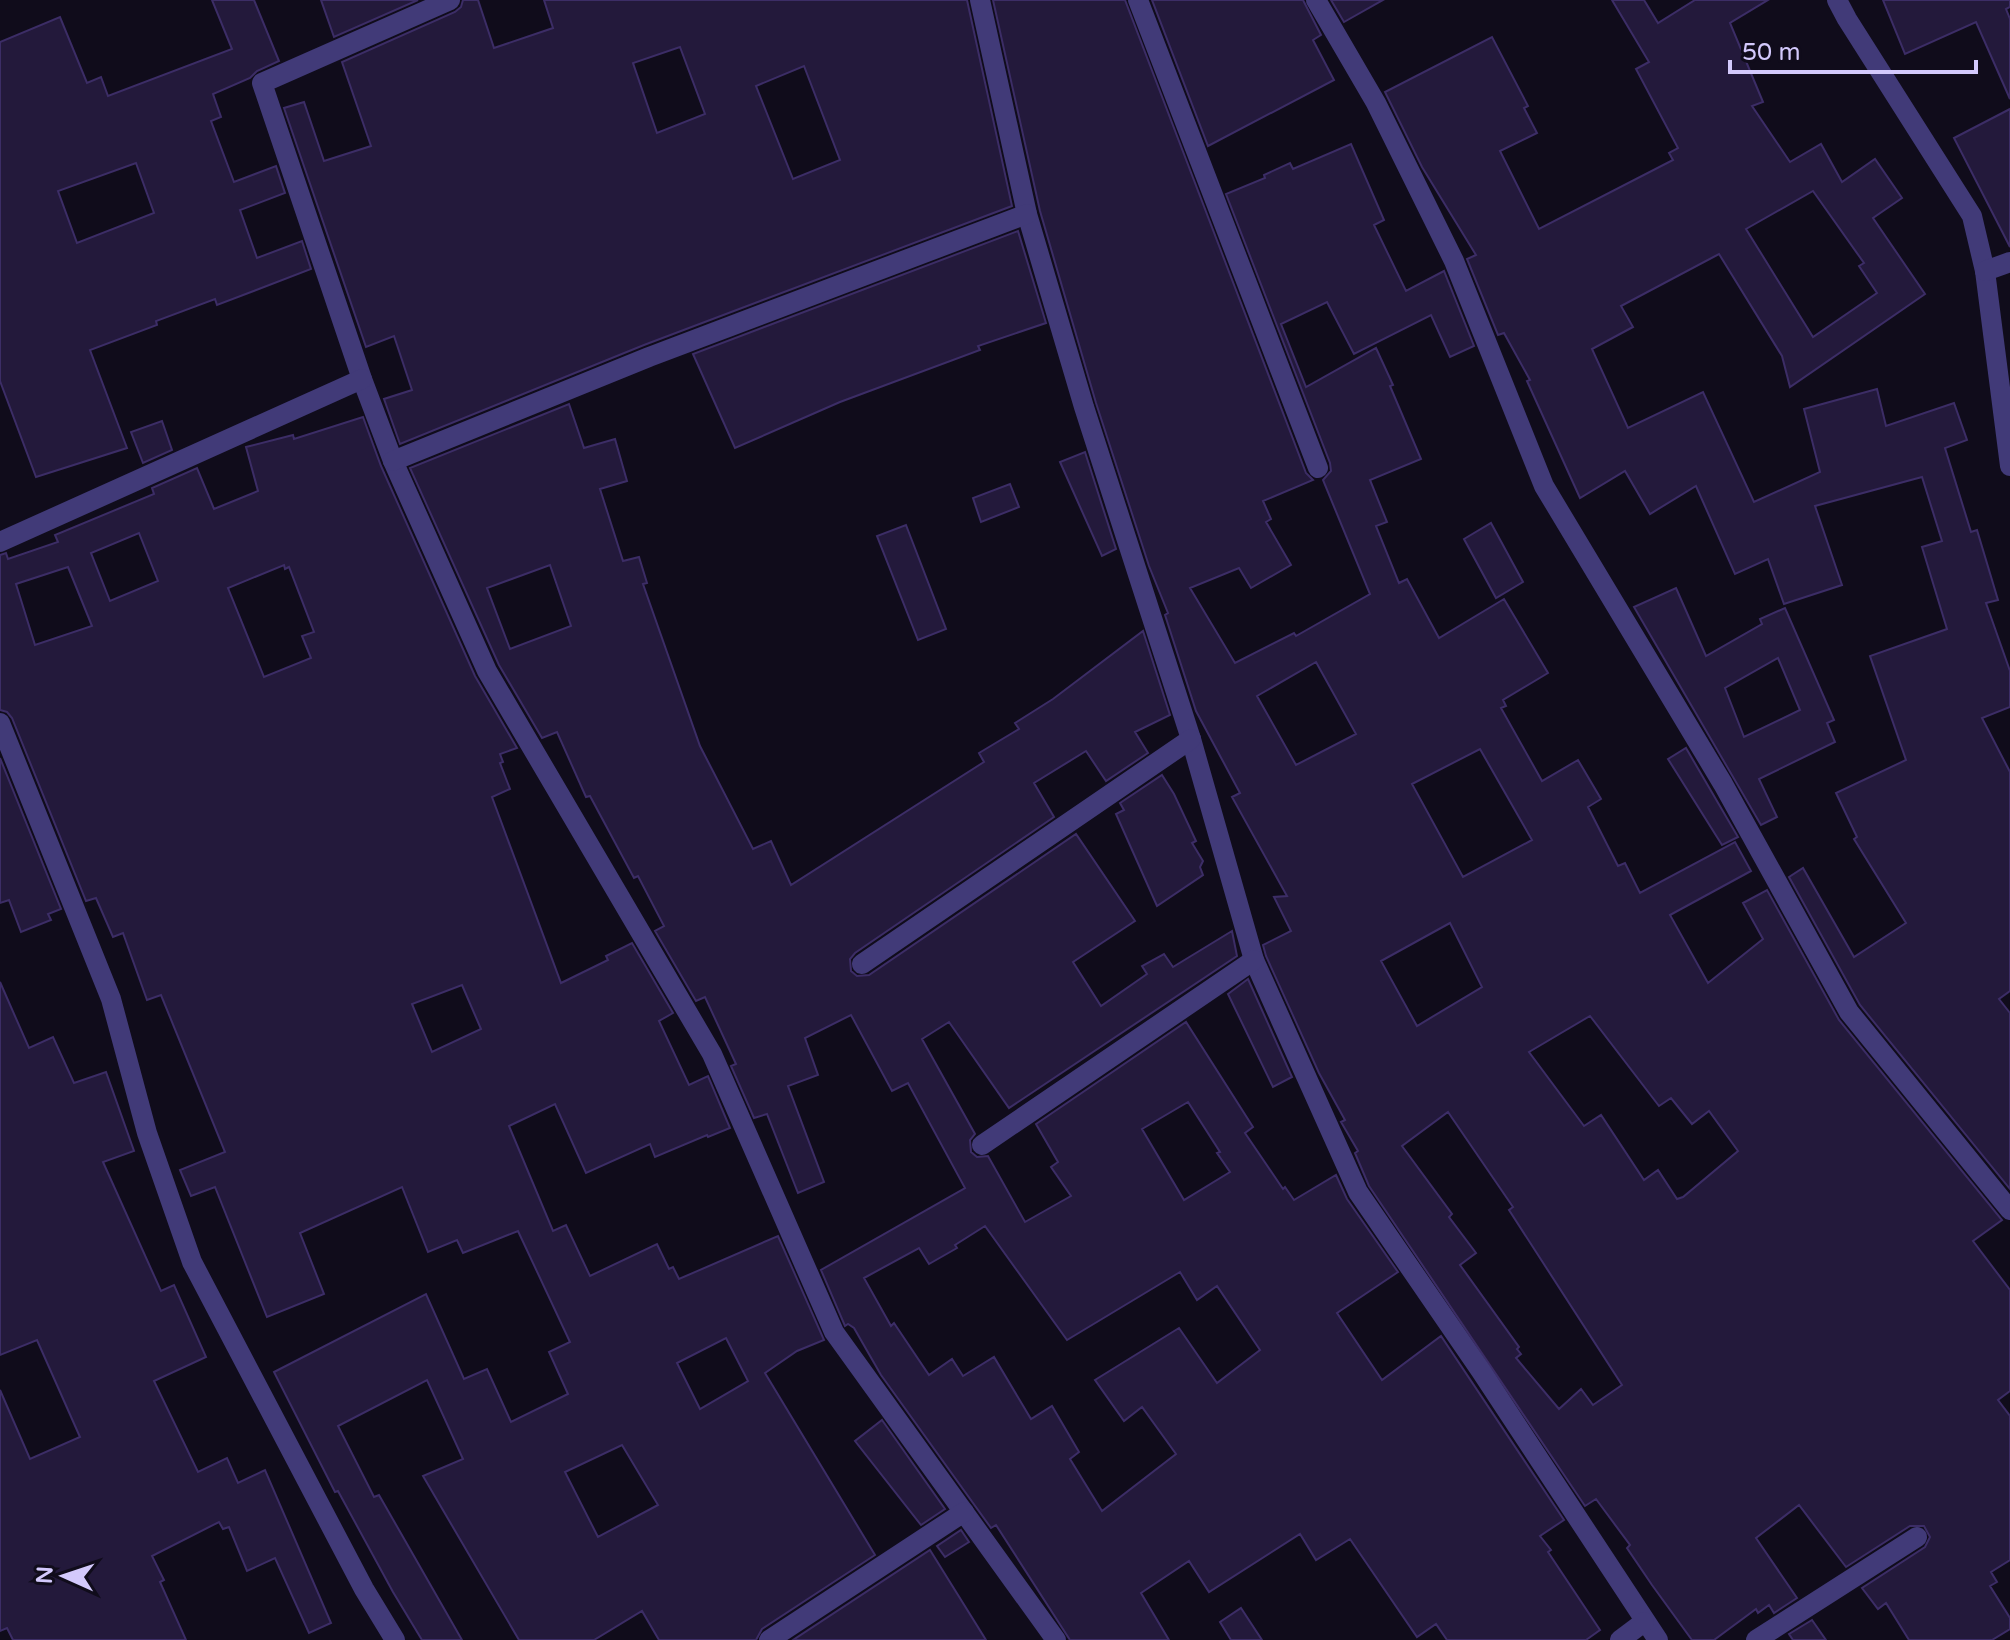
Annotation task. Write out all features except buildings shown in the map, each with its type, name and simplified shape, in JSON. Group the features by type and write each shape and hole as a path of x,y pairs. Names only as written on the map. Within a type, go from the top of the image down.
{"street":[{"path":"450,0 262,83 362,379 393,461 487,671 712,1054 834,1332 1056,1640"},
{"path":"980,0 1027,214 1084,407 1191,739 1254,960 1358,1192 1481,1371 1658,1640"},
{"path":"1138,0 1318,468"},
{"path":"1316,0 1376,103 1454,261 1544,486 1723,784 1849,1012 2010,1210"},
{"path":"1837,0 1972,216 1985,271 2010,466"},
{"path":"393,461 649,357 1027,214"},
{"path":"1985,271 2010,262"},
{"path":"0,542 362,379"},
{"path":"0,723 111,999 147,1133 192,1262 364,1589 395,1640"},
{"path":"862,964 1191,739"},
{"path":"982,1145 1254,960"},
{"path":"769,1640 964,1512"},
{"path":"1756,1640 1917,1537"},
{"path":"1620,1640 1644,1622"}]}
